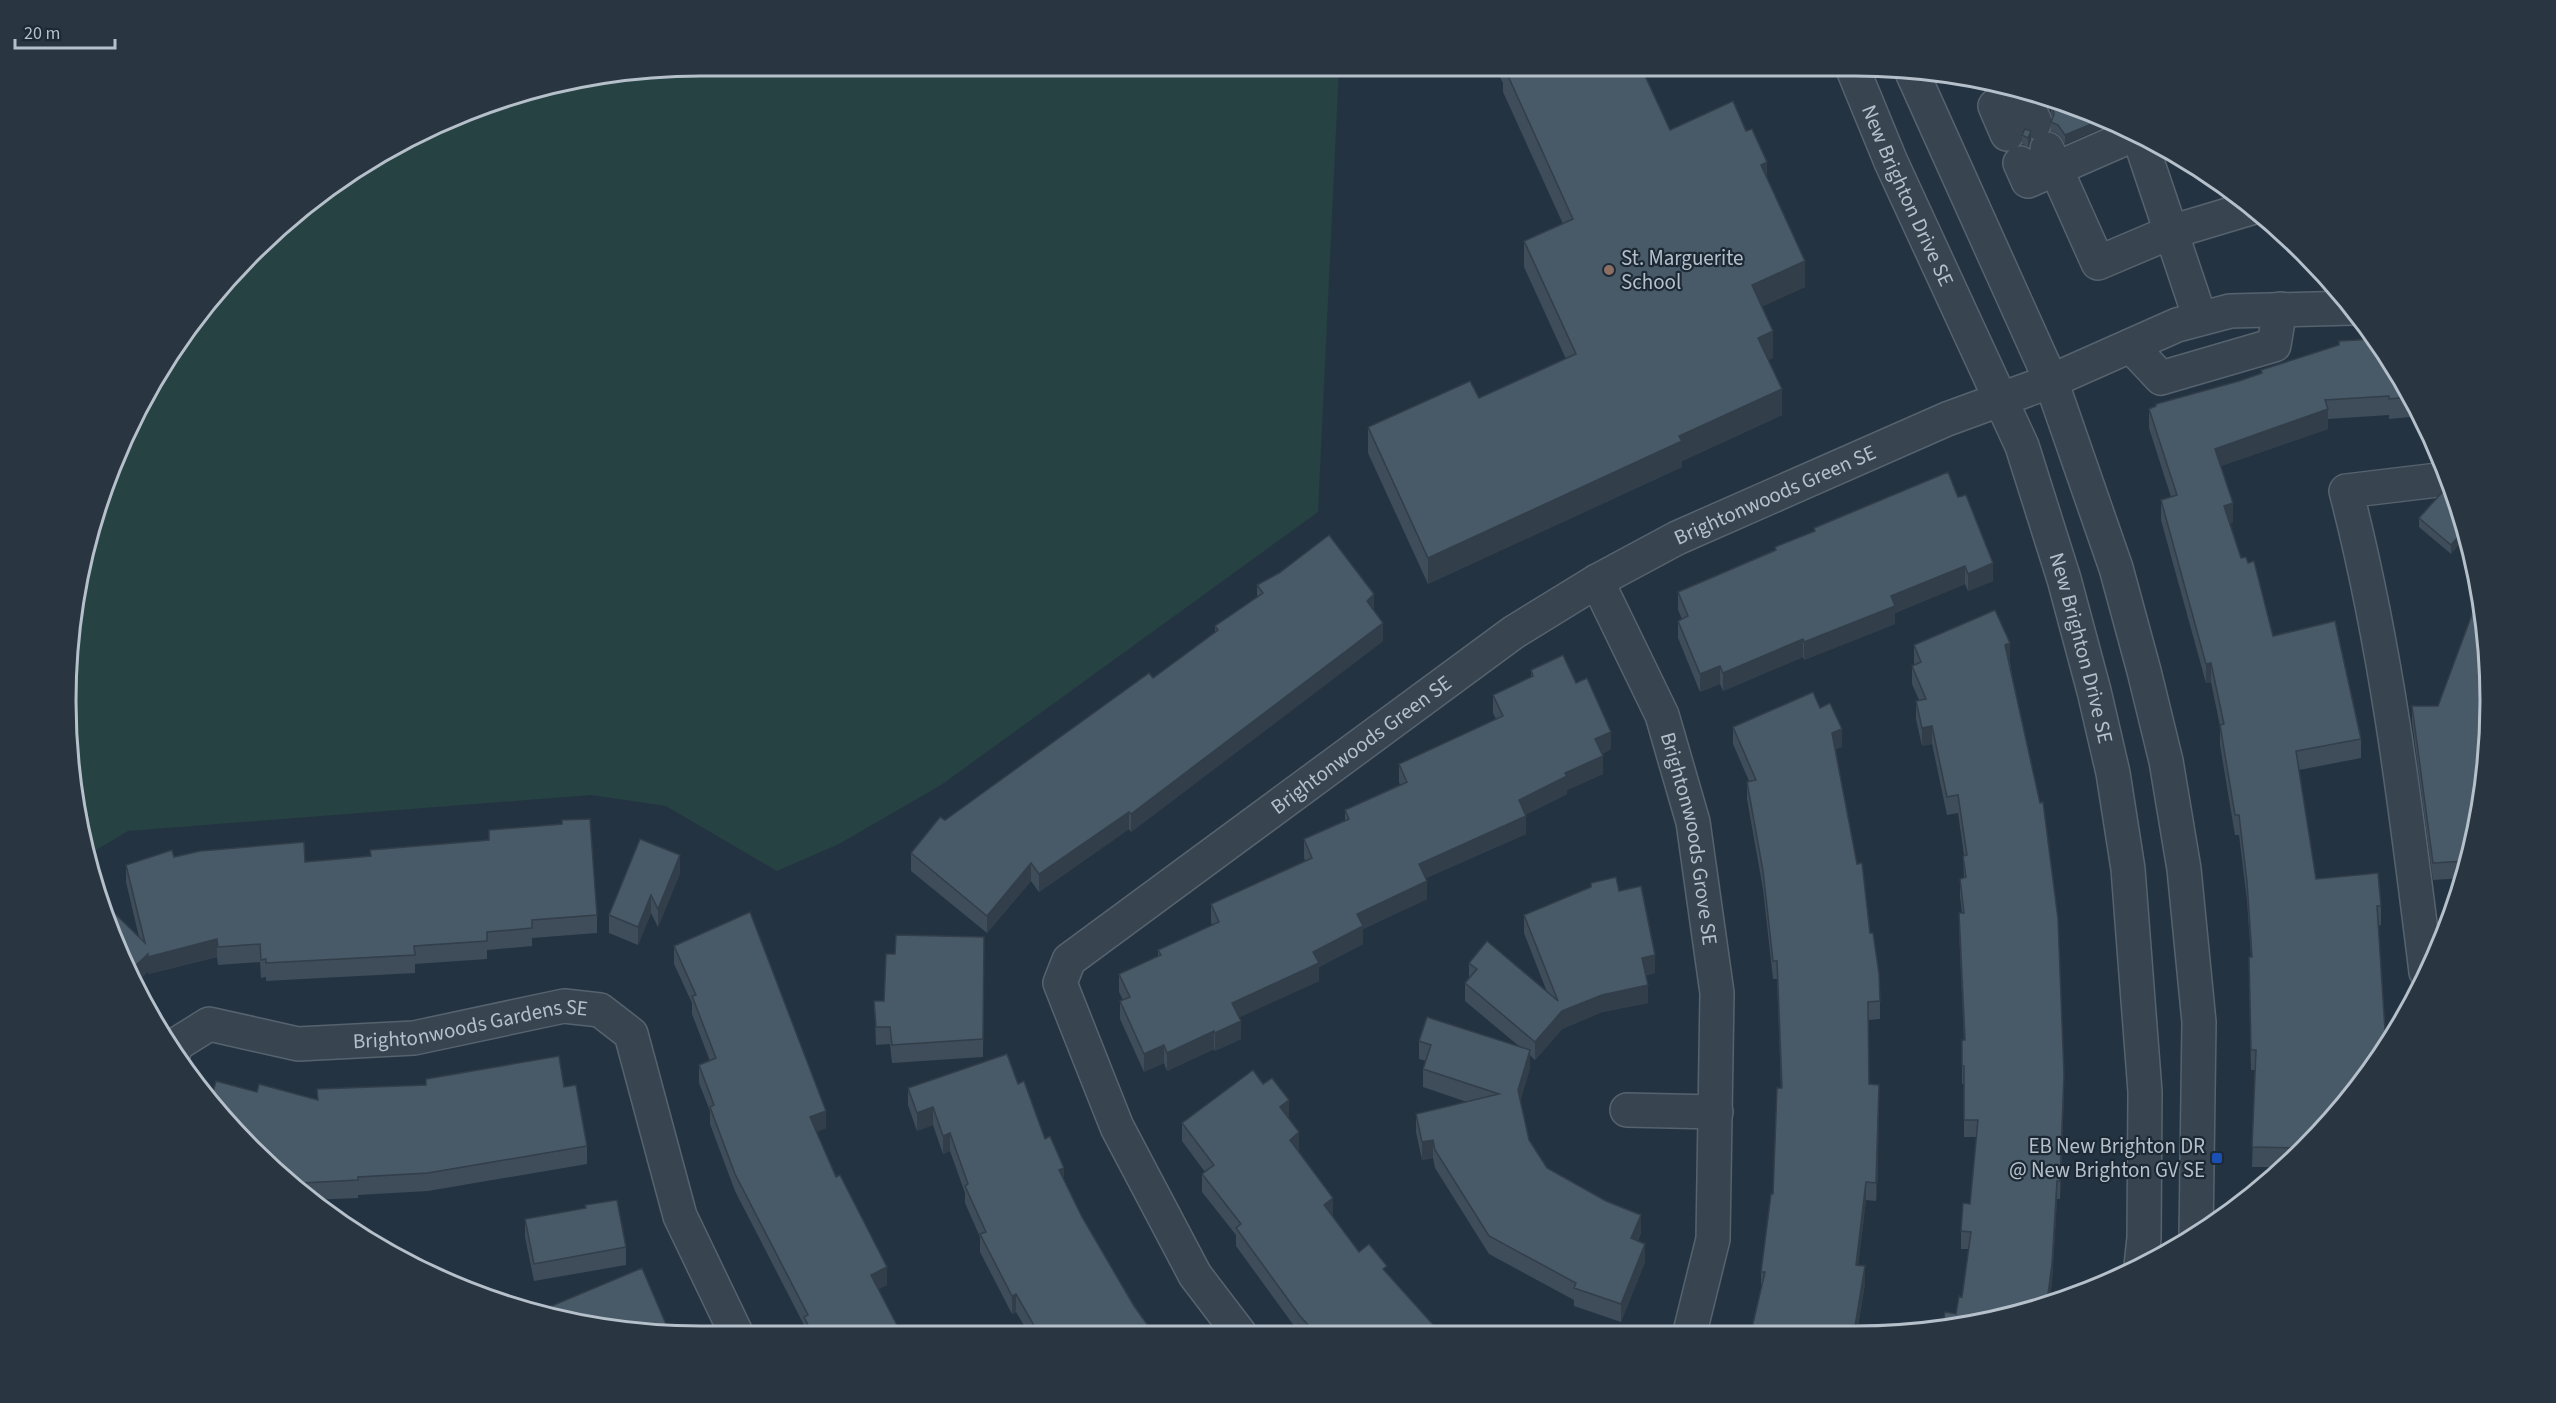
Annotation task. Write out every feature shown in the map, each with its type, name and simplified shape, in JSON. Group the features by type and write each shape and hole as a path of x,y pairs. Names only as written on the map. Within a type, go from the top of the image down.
{"street":[{"name":"New Brighton Drive SE","path":"1856,76 1891,162 2022,446 2064,579 2113,773 2128,869 2145,1092 2149,1252"},
{"path":"1916,80 2051,381 2116,568 2166,761 2184,869 2199,1022 2201,1222"},
{"path":"2031,132 2089,143 2122,137"},
{"path":"2031,132 2098,263 2171,232 2240,210"},
{"path":"2142,147 2200,318"},
{"name":"Brightonwoods Green SE","path":"1235,1327 1195,1275 1117,1127 1060,983 1069,960 1514,632 1597,581 1677,538 1947,419 2051,381 2177,324 2230,311 2340,308"},
{"path":"2131,346 2161,378 2274,345 2280,309"},
{"path":"2424,958 2399,754 2368,577 2346,491 2438,480"},
{"name":"Brightonwoods Grove SE","path":"1597,581 1662,715 1693,822 1717,993 1713,1239 1691,1327"},
{"name":"Brightonwoods Gardens SE","path":"178,1043 209,1024 298,1044 414,1038 564,1006 600,1010 631,1034 680,1216 733,1327"},
{"path":"1627,1110 1716,1112"}],"green space":[{"path":"702,76 1339,76 1318,512 941,785 839,844 777,871 666,806 591,795 128,831 95,851 82,783 76,702 82,620 89,580 98,540 124,462 160,389 182,354 232,289 289,232 354,182 389,160 462,124 540,98 620,82 661,78"}],"building":[{"path":"1508,76 1645,76 1670,130 1733,101 1746,131 1752,129 1767,162 1761,165 1805,261 1752,285 1773,331 1758,338 1782,389 1679,436 1682,441 1428,558 1368,427 1470,381 1479,398 1576,354 1524,241 1573,219"},
{"path":"2053,109 2093,124 2065,135 2058,125 2051,122 2054,114"},
{"path":"2025,129 2031,131 2028,138 2022,135"},
{"path":"2364,340 2401,398 2389,399 2389,396 2325,400 2328,409 2215,449 2233,503 2224,506 2241,558 2246,557 2248,563 2254,561 2273,636 2335,621 2361,739 2296,751 2316,879 2378,873 2381,906 2377,906 2385,1031 2350,1082 2324,1114 2291,1148 2252,1147 2256,1050 2251,1050 2249,957 2252,957 2247,882 2239,815 2235,815 2220,725 2224,724 2211,663 2206,664 2161,500 2177,495 2149,409 2156,404 2262,373 2261,370 2339,345 2339,341"},
{"path":"1948,472 1958,497 1966,495 1993,563 1968,574 1965,566 1891,596 1895,606 1804,642 1803,639 1723,673 1720,666 1700,674 1678,621 1688,616 1678,592 1776,550 1775,547 1815,531 1814,528"},
{"path":"2443,492 2457,538 2451,545 2419,518"},
{"path":"1329,535 1374,594 1367,601 1383,623 1131,814 1129,812 1039,874 1031,863 987,916 911,853 940,817 945,820 1149,673 1153,678 1218,630 1215,626 1263,593 1257,585 1279,573"},
{"path":"1995,610 2010,643 2005,645 2040,803 2043,802 2058,919 2064,1074 2060,1181 2057,1181 2048,1295 2016,1305 1944,1320 1945,1312 1956,1314 1959,1296 1962,1297 1971,1232 1961,1231 1963,1203 1970,1204 1978,1120 1964,1120 1962,1040 1965,1040 1959,913 1964,913 1960,879 1966,877 1963,856 1967,855 1958,795 1947,797 1932,726 1922,728 1916,701 1926,699 1912,666 1921,662 1914,645"},
{"path":"2473,613 2480,702 2474,783 2458,862 2433,863 2412,706 2438,706"},
{"path":"1563,655 1576,683 1587,678 1611,732 1595,739 1603,756 1565,773 1567,776 1519,800 1526,816 1419,864 1427,881 1357,914 1363,926 1313,952 1319,963 1232,1003 1241,1021 1167,1053 1164,1045 1144,1054 1120,1001 1130,997 1119,974 1161,955 1158,950 1219,922 1211,904 1312,858 1304,839 1349,819 1345,810 1407,782 1399,764 1503,716 1493,695 1533,676 1531,670"},
{"path":"1813,692 1820,708 1830,703 1842,729 1832,733 1857,864 1862,863 1870,933 1873,933 1879,974 1880,1001 1868,1002 1869,1084 1879,1085 1876,1183 1866,1182 1856,1265 1865,1266 1855,1327 1752,1327 1765,1272 1761,1272 1771,1194 1773,1194 1777,1088 1782,1088 1777,961 1773,961 1763,871 1747,782 1756,780 1733,727"},
{"path":"590,819 597,915 532,920 532,928 487,932 487,941 414,946 415,955 266,963 266,959 261,960 260,944 218,947 217,939 148,957 148,954 135,966 114,912 145,943 126,865 172,850 174,857 200,851 304,842 305,862 371,856 370,850 489,840 489,830 562,824 562,820"},
{"path":"640,839 680,855 658,909 651,895 638,927 609,915"},
{"path":"1616,877 1619,891 1641,886 1655,955 1642,958 1648,985 1602,995 1562,1011 1535,1042 1465,983 1477,969 1469,963 1487,941 1558,1001 1524,915 1591,887 1591,883"},
{"path":"750,912 826,1111 810,1117 836,1177 840,1175 887,1267 871,1275 898,1327 809,1327 804,1317 808,1315 735,1174 710,1107 714,1105 699,1065 716,1058 692,996 696,995 674,946"},
{"path":"896,935 984,937 983,1039 892,1045 890,1027 876,1027 874,1001 884,1001 886,954 895,954"},
{"path":"1427,1017 1530,1050 1518,1090 1529,1140 1547,1168 1606,1201 1641,1215 1631,1238 1645,1244 1621,1304 1574,1288 1576,1283 1489,1236 1435,1150 1433,1140 1422,1142 1416,1114 1499,1094 1423,1069 1431,1045 1419,1041"},
{"path":"1007,1054 1018,1084 1024,1081 1045,1139 1050,1136 1064,1168 1059,1170 1082,1217 1134,1306 1149,1327 1035,1327 1016,1294 1012,1296 980,1234 986,1232 965,1186 968,1184 950,1133 943,1136 933,1107 917,1113 908,1088"},
{"path":"559,1056 564,1087 576,1085 587,1146 428,1173 304,1183 260,1143 213,1091 216,1081 257,1092 259,1084 318,1100 317,1089 426,1085 426,1079"},
{"path":"1253,1070 1263,1084 1272,1078 1289,1100 1280,1107 1299,1132 1290,1140 1333,1198 1324,1205 1359,1252 1369,1244 1387,1266 1383,1269 1435,1327 1310,1327 1236,1228 1241,1224 1202,1174 1214,1165 1182,1123"},
{"path":"617,1200 626,1247 534,1264 525,1219"},
{"path":"642,1268 666,1325 620,1321 549,1307"}],"place":[{"name":"St. Marguerite School","path":"1609,270"},
{"name":"EB New Brighton DR @ New Brighton GV SE","path":"2217,1158"}]}
